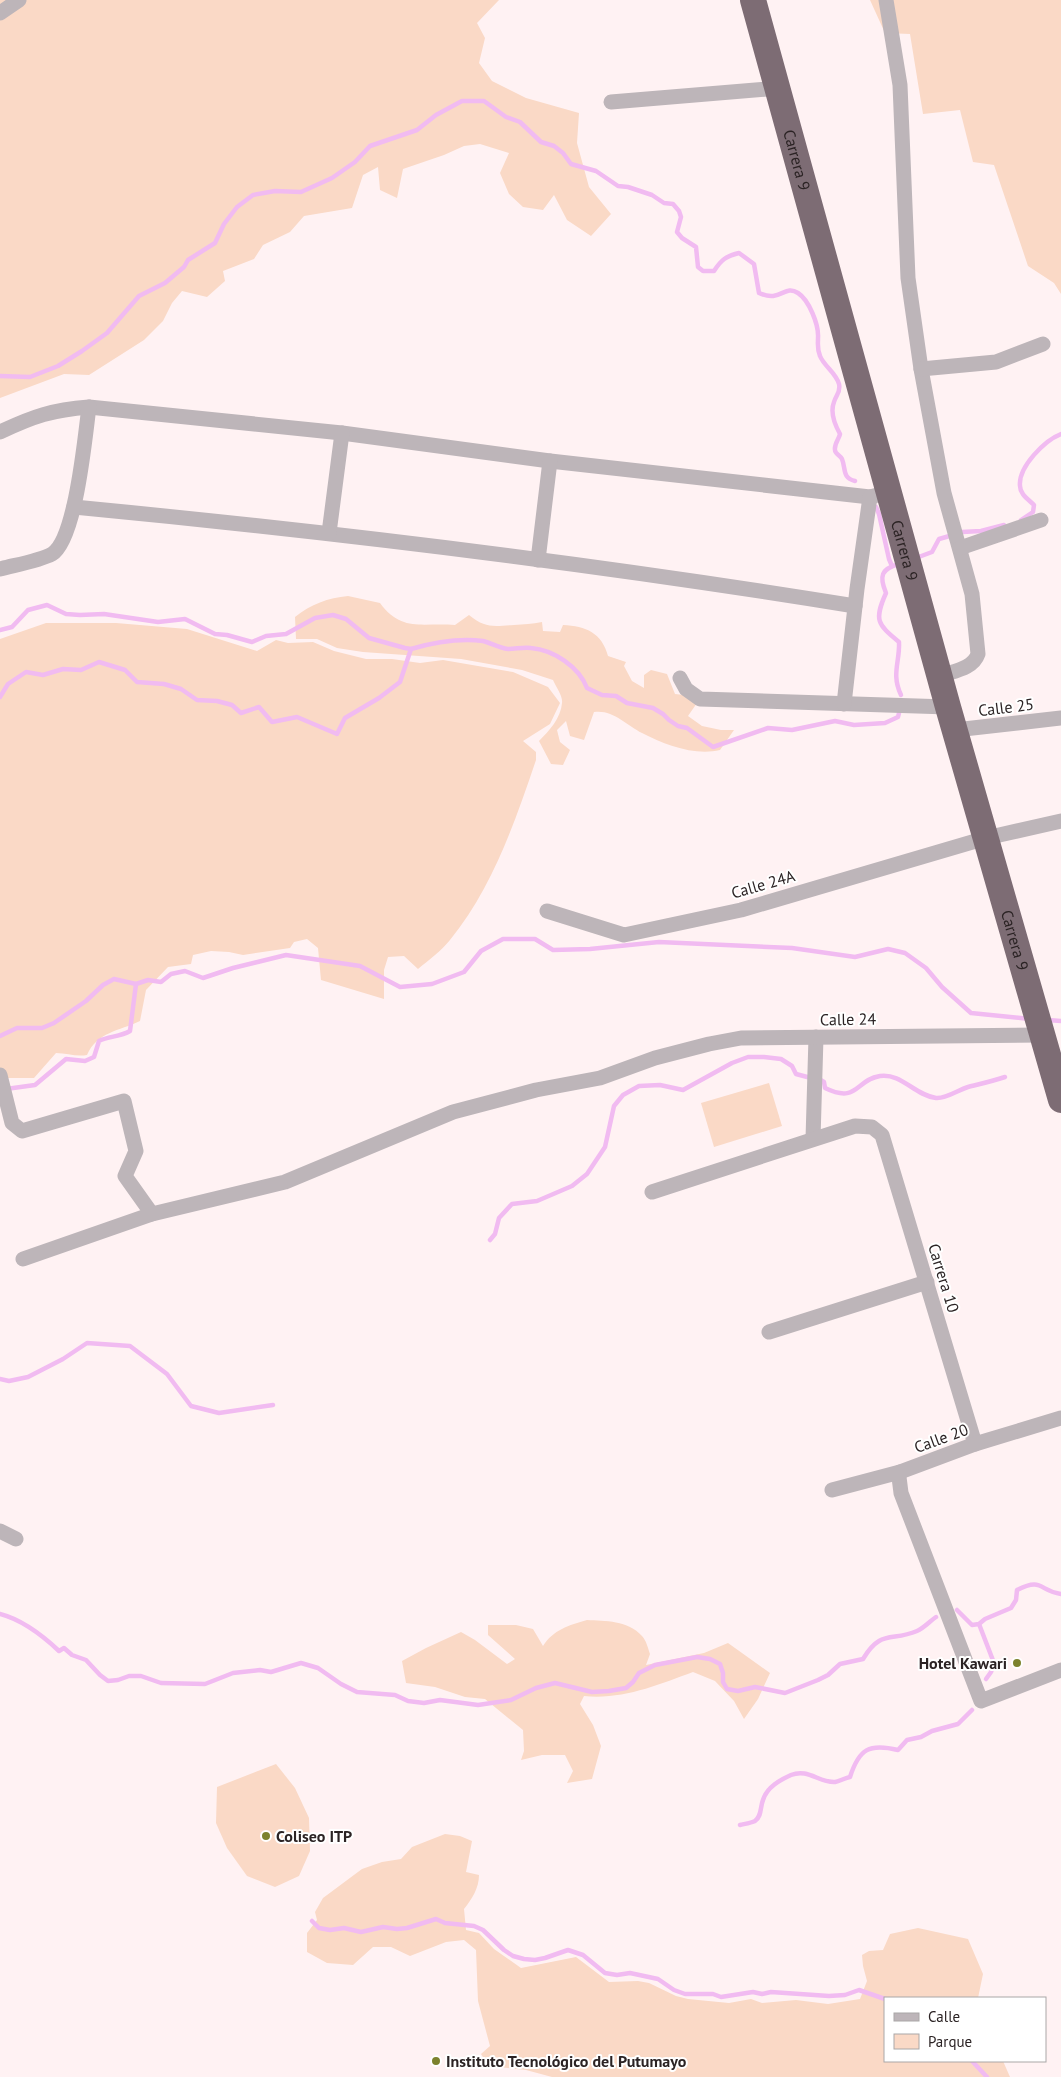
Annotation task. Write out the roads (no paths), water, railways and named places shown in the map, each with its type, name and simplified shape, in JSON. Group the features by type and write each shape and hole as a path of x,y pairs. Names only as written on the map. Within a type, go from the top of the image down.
{"highway":[{"name":"Carrera 9","path":"753,0 779,88 880,494 908,560 1061,1100"}],"street":[{"path":"0,13 19,0"},
{"path":"886,0 900,85 908,278 921,369 944,493 972,594 978,654 976,660 971,664 940,676"},
{"path":"611,102 779,88"},
{"path":"921,369 996,362 1043,344"},
{"path":"0,569 52,554 61,544 74,507 90,406"},
{"path":"0,432 30,418 58,410 90,406 342,433 550,461 880,494 855,606 844,704"},
{"path":"329,533 342,433"},
{"path":"538,560 550,461"},
{"path":"74,507 329,533 690,579 855,606"},
{"path":"960,548 1041,520"},
{"name":"Calle 25","path":"680,678 686,689 700,699 844,704 952,719 1061,718"},
{"path":"986,838 1061,821"},
{"name":"Calle 24A","path":"547,911 624,935 741,910 986,838"},
{"name":"Calle 24","path":"23,1259 152,1214 285,1182 453,1112 536,1090 600,1078 656,1058 709,1044 741,1038 1043,1035"},
{"path":"652,1192 813,1139 816,1037"},
{"path":"0,1075 12,1124 22,1131 124,1101 136,1151 125,1176 152,1214"},
{"name":"Carrera 10","path":"813,1139 855,1126 872,1127 882,1135 975,1444"},
{"path":"769,1332 926,1282"},
{"name":"Calle 20","path":"832,1490 900,1472 975,1444 1061,1418"},
{"path":"900,1472 901,1493 981,1701 1061,1670"},
{"path":"0,1531 16,1539"}],"waterway":[{"path":"0,376 30,377 58,366 82,351 107,333 139,296 165,283 184,267 188,260 215,243 224,224 237,207 253,195 275,191 301,192 332,178 355,162 370,146 417,130 436,115 462,101 484,101 506,117 520,122 541,142 554,146 563,153 571,164 596,171 618,186 628,187 652,195 664,203 673,204 681,217 677,232 682,238 696,247 698,267 703,271 714,271 724,259 739,253 754,264 759,293 772,296 793,291 802,296 815,320 820,356 839,384 839,391 833,406 835,423 840,434 835,451 842,459 846,475 855,481"},
{"path":"1021,520 1033,512 1034,505 1020,489 1023,471 1040,448 1061,434"},
{"path":"876,507 892,566"},
{"path":"962,532 981,531 1004,525"},
{"path":"916,558 932,552 939,539 953,535"},
{"path":"899,564 888,568 883,574 882,578 886,593 879,616 882,626 899,642 896,674 901,695"},
{"path":"0,630 12,627 28,610 47,605 66,614 104,614 158,622 185,619 215,634 227,635 252,642 266,636 286,634 315,618 333,615 346,619 369,638 411,649 429,644 465,640 483,641 508,649 540,649 565,661 578,673 587,688 602,695 616,696 627,703 653,708 678,726 687,728 713,747 768,728 792,730 835,721 854,725 885,723 898,717 900,709"},
{"path":"0,697 8,684 26,672 43,675 63,669 81,670 99,662 125,670 137,682 164,684 181,689 197,700 217,701 232,705 241,713 259,707 272,722 297,717 337,734 345,718 379,698 400,682 411,649"},
{"path":"6,1089 35,1085 66,1059 85,1061 94,1057 99,1041 130,1031 136,984 148,980 161,982 171,974 185,971 203,978 233,968 286,955 360,966 400,987 432,984 464,972 481,951 503,939 535,939 553,950 590,949 659,942 792,948 855,957 888,949 905,953 926,968 942,987 971,1013 1030,1019"},
{"path":"0,1036 17,1028 42,1028 54,1023 86,1001 103,985 114,979 136,984"},
{"path":"1048,1020 1061,1021"},
{"path":"490,1240 495,1234 499,1218 512,1204 537,1201 572,1186 587,1174 605,1147 614,1106 623,1095 639,1086 660,1085 683,1090 732,1063 748,1057 781,1059 792,1066 796,1074 811,1078"},
{"path":"819,1079 824,1082 825,1088 844,1093 856,1090 872,1078 888,1076 902,1081 921,1093 936,1098 1005,1077"},
{"path":"0,1379 9,1381 28,1377 63,1359 87,1343 130,1346 167,1374 191,1406 219,1413 273,1405"},
{"path":"957,1610 972,1625 979,1624 985,1619 1011,1608 1016,1600 1017,1590 1025,1586 1037,1585 1061,1594"},
{"path":"0,1614 17,1620 32,1629 59,1651 64,1648 72,1655 86,1660 108,1681 129,1676 141,1676 161,1683 205,1684 233,1673 260,1670 271,1672 301,1663 318,1668 341,1684 357,1692 395,1695 408,1701 424,1703 440,1700 478,1705 511,1700 536,1688 555,1683 592,1692 626,1688 639,1673 655,1665 697,1657 710,1659 720,1664 723,1682 727,1689 738,1691 755,1687 785,1693 828,1675 840,1664 863,1659 869,1650 881,1640 917,1631 936,1617"},
{"path":"979,1624 994,1663 986,1679"},
{"path":"740,1825 757,1819 768,1791 774,1784 791,1775 803,1773 829,1782 850,1777 857,1760 866,1750 880,1747 898,1750 907,1740 958,1724 972,1710"},
{"path":"312,1921 319,1928 330,1930 344,1928 361,1932 383,1927 407,1928 436,1919 445,1923 474,1926 483,1930 513,1956 535,1960 568,1950 583,1955 605,1973 617,1975 630,1973 658,1979 674,1990 685,1994 713,1994 721,1997 753,1992 762,1994 771,1992 829,1996 845,1995 859,1990 884,1999"},
{"path":"973,2062 987,2077"}],"place":[{"name":"Hotel Kawari","path":"1017,1663"},
{"name":"Coliseo ITP","path":"266,1836"},
{"name":"Instituto Tecnológico del Putumayo","path":"436,2061"}]}
